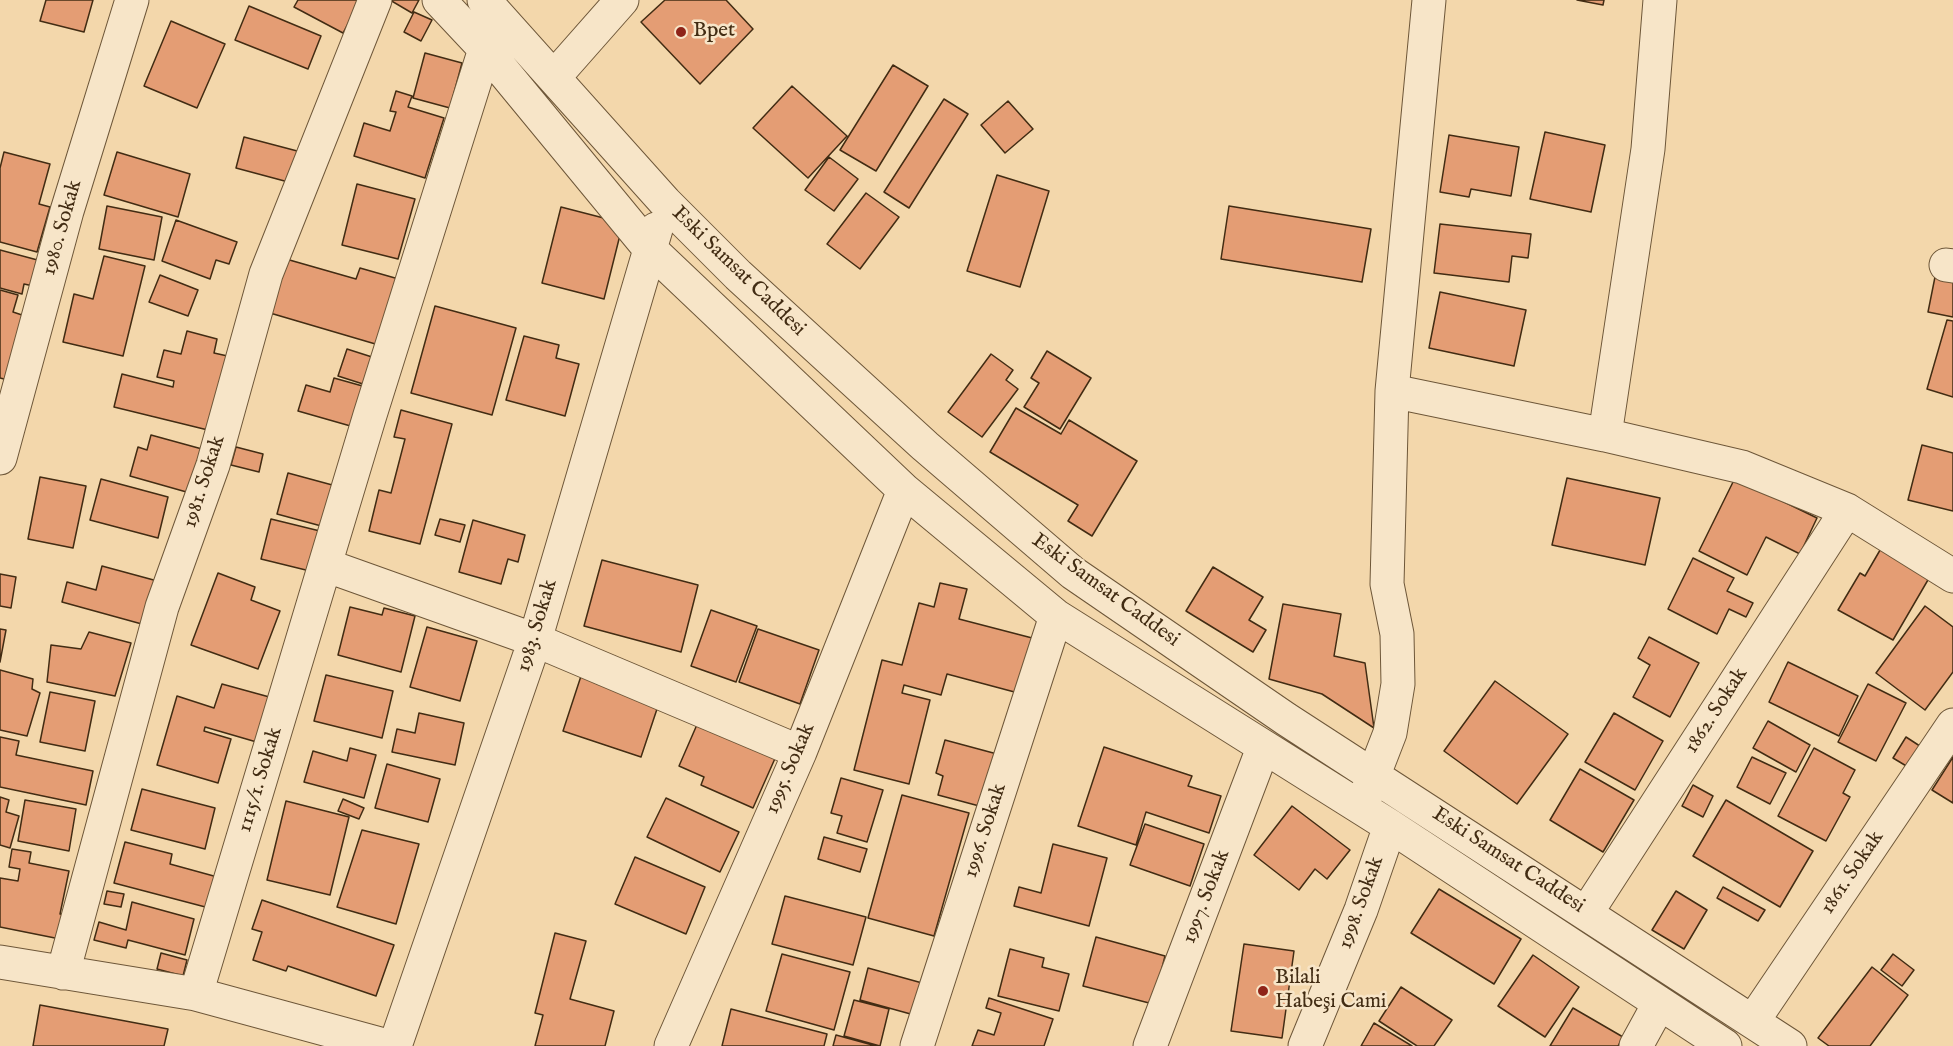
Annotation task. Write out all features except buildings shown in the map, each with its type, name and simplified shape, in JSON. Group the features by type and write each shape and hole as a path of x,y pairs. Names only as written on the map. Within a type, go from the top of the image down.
{"street":[{"name":"1980. Sokak","path":"0,458 67,210 132,0"},
{"name":"1981. Sokak","path":"63,974 162,608 213,465 266,274 375,0"},
{"name":"Eski Samsat Caddesi","path":"439,0 484,50 649,248 904,490 1056,616 1263,748 1390,825 1725,1046"},
{"name":"Eski Samsat Caddesi","path":"484,0 555,76 665,202 738,275 916,438 1073,573 1286,719 1587,912 1790,1046"},
{"path":"555,76 622,0"},
{"path":"1363,808 1372,774 1390,733 1398,684 1397,634 1387,584 1392,391 1429,0"},
{"path":"1605,435 1648,149 1660,0"},
{"name":"1115/1. Sokak","path":"196,994 484,50"},
{"name":"1983. Sokak","path":"395,1046 535,640 649,248 665,202"},
{"path":"1392,391 1605,435 1742,468 1847,510 1953,576"},
{"name":"1995. Sokak","path":"671,1046 800,752 904,490"},
{"name":"1862. Sokak","path":"1587,912 1847,510"},
{"path":"325,565 535,640 800,752"},
{"name":"1996. Sokak","path":"917,1046 1056,616"},
{"name":"1861. Sokak","path":"1753,1021 1953,725"},
{"name":"1997. Sokak","path":"1160,1044 1263,748"},
{"name":"1998. Sokak","path":"1305,1046 1361,910 1390,825"},
{"path":"0,962 196,994 387,1046"},
{"path":"1636,1046 1659,1004"}],"place":[{"name":"Bpet","path":"681,32"},
{"name":"Bilali Habeşi Cami","path":"1263,991"}]}
